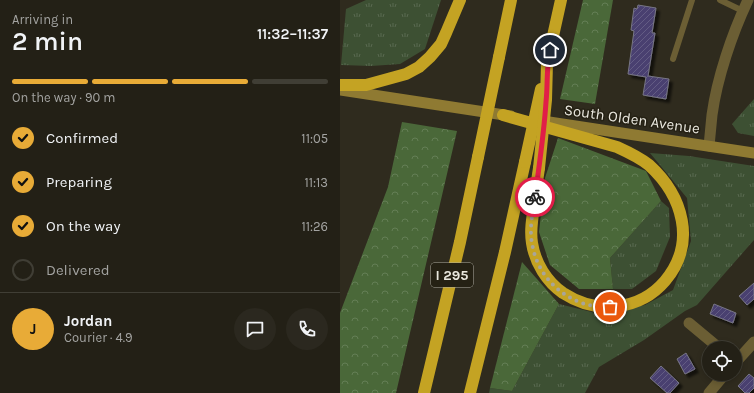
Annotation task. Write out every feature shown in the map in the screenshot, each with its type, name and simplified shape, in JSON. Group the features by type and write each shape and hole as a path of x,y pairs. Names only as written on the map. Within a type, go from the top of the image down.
{"highway":[{"path":"340,85 366,85 406,74 419,67 441,44 460,0"},
{"name":"I 295","path":"424,393 462,238 511,0"},
{"path":"470,393 505,252 561,0"},
{"path":"503,115 618,147 643,161 660,176 676,203 682,219 683,233 677,263 660,286 637,302 624,306 596,307 583,304 570,298 548,280 540,269 534,255 531,228 539,168 546,100 547,63"}],"main road":[{"name":"South Olden Avenue","path":"340,90 754,152"}],"street":[{"path":"709,146 712,114 720,78 730,44 748,0"},
{"path":"690,323 711,341"},
{"path":"742,355 754,342"},
{"path":"709,393 719,381"}],"lane":[{"path":"673,59 692,0"},
{"path":"720,0 743,10"}],"green space":[{"path":"366,0 441,0 425,49 400,64 371,66 341,65 346,9"},
{"path":"583,0 613,0 595,104 560,99"},
{"path":"754,99 754,136 738,133 732,124"},
{"path":"402,122 457,131 396,393 340,393 340,313 388,187"},
{"path":"558,138 646,171 661,201 610,258 613,289 579,289 550,265 539,232 545,178"},
{"path":"650,153 689,156 754,166 754,240 697,305 685,311 644,340 599,367 585,393 489,393 490,388 512,391 559,304 600,314 645,305 673,290 691,241 687,198"},
{"path":"661,201 669,208 670,237 656,271 632,289 613,289 610,258"},
{"path":"522,262 559,304 512,391 490,388"}],"building":[{"path":"638,5 656,8 652,33 655,33 648,76 669,79 666,99 643,95 646,77 628,74 634,31 631,30 634,8 637,9"},
{"path":"754,283 754,299 747,305 739,296"},
{"path":"714,304 736,313 733,323 710,314"},
{"path":"686,353 695,369 685,374 677,359"},
{"path":"661,366 679,383 670,393 667,393 650,378"},
{"path":"749,374 754,378 754,388 749,393 745,393 738,386"}],"way so far":[{"path":"535,197 531,228 532,243 534,255 540,269 548,280 570,298 583,304 596,307 610,307"}],"route":[{"path":"535,197 543,136 547,63 550,50"}]}
